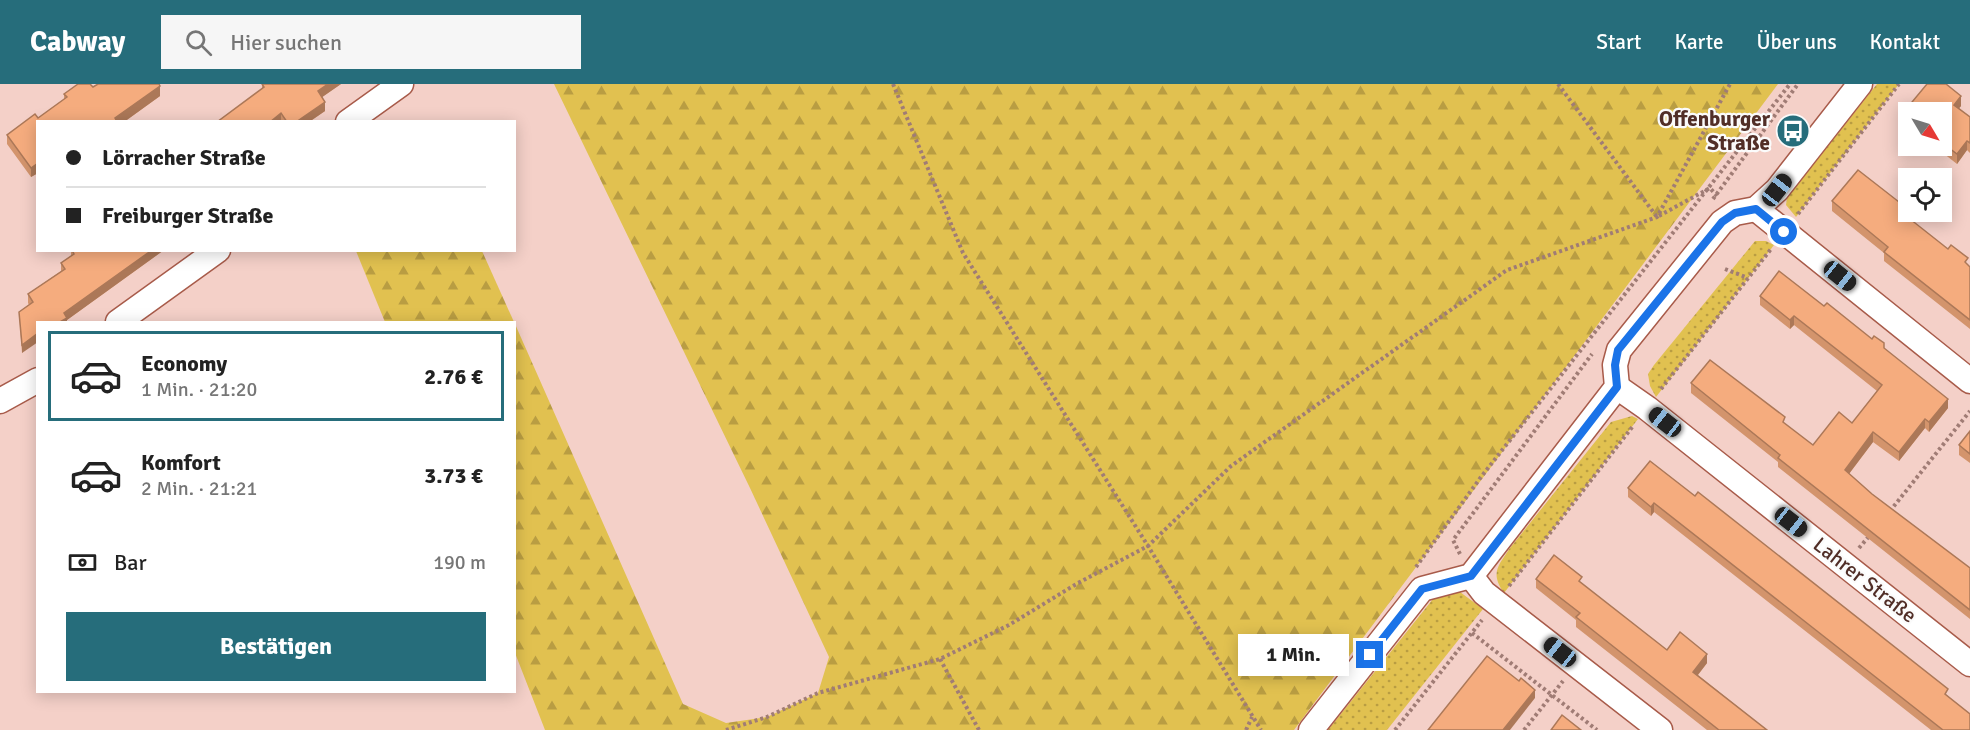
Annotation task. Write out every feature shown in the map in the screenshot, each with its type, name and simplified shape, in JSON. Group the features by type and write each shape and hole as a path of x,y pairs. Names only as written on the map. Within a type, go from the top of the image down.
{"street":[{"path":"351,120 401,84"},
{"path":"1311,730 1422,589 1471,576 1617,387 1615,365 1618,350 1722,222 1746,211 1777,190 1860,84"},
{"path":"1746,211 1970,381"},
{"path":"119,321 215,252"},
{"path":"0,401 36,381"},
{"name":"Lahrer Straße","path":"1617,387 1647,408 1970,664"},
{"path":"1471,576 1484,593 1660,730"}],"path":[{"path":"893,84 963,253 1261,730"},
{"path":"1558,84 1657,218"},
{"path":"1657,218 1730,84"},
{"path":"1411,575 1481,477 1790,84"},
{"path":"726,730 767,717 818,693 940,659 1008,625 1078,583 1148,546 1231,466 1507,270 1657,218 1710,188"},
{"path":"1710,188 1746,211"},
{"path":"1725,268 1748,278"},
{"path":"1888,514 1970,411"},
{"path":"1845,564 1874,530"},
{"path":"1472,633 1597,730"},
{"path":"940,659 979,730"},
{"path":"1524,730 1576,664"},
{"path":"1246,730 1252,717"}],"green space":[{"path":"554,84 1778,84 1294,730 545,730 516,656 516,326 683,704 726,723 767,717 818,693 829,657 750,488"},
{"path":"1877,84 1899,84 1796,217 1786,205 1787,198"},
{"path":"1755,241 1766,241 1774,245 1656,397 1650,386 1648,374"},
{"path":"356,252 482,252 514,321 385,321"},
{"path":"1632,416 1638,419 1504,593 1497,580 1497,570 1510,548 1611,422"},
{"path":"1444,592 1460,592 1483,609 1387,730 1328,730 1433,599"}],"building":[{"path":"78,84 90,84 93,87 98,84 159,84 160,86 115,118 116,120 36,120 36,164 31,168 7,135 35,114 38,118 67,97 64,94"},
{"path":"262,84 328,84 318,91 325,102 299,120 286,120 281,113 272,120 220,120 264,87"},
{"path":"1927,84 1946,84 1961,96 1954,105 1970,117 1970,143 1967,141 1957,154 1952,150 1952,102 1912,102"},
{"path":"1858,170 1898,201 1898,222 1914,222 1948,249 1951,245 1968,258 1965,262 1970,267 1970,320 1884,252 1888,247 1832,201"},
{"path":"73,252 149,252 64,313 67,318 62,321 36,321 36,334 22,345 19,312 33,302 28,294 65,269 61,263 74,254"},
{"path":"1779,271 1824,306 1827,303 1872,339 1874,336 1884,343 1884,348 1948,399 1929,422 1925,419 1899,452 1873,432 1845,470 1872,494 1970,568 1970,610 1778,458 1780,455 1691,383 1710,360 1785,417 1783,422 1813,445 1839,412 1852,423 1882,385 1794,316 1790,320 1760,296"},
{"path":"1970,431 1970,454 1959,445"},
{"path":"1650,461 1695,496 1698,492 1948,689 1945,694 1970,714 1970,730 1943,730 1654,503 1651,507 1628,488"},
{"path":"1554,555 1582,577 1579,581 1667,650 1680,632 1707,654 1693,672 1767,730 1719,730 1576,617 1580,613 1536,579"},
{"path":"1487,656 1519,681 1521,678 1535,690 1503,730 1428,730"},
{"path":"1562,715 1581,730 1551,730"}],"place":[{"name":"Offenburger Straße","path":"1793,131"}],"route":[{"path":"1370,655 1422,589 1471,576 1617,387 1615,365 1618,350 1722,222 1735,213 1756,209 1784,232"}]}
